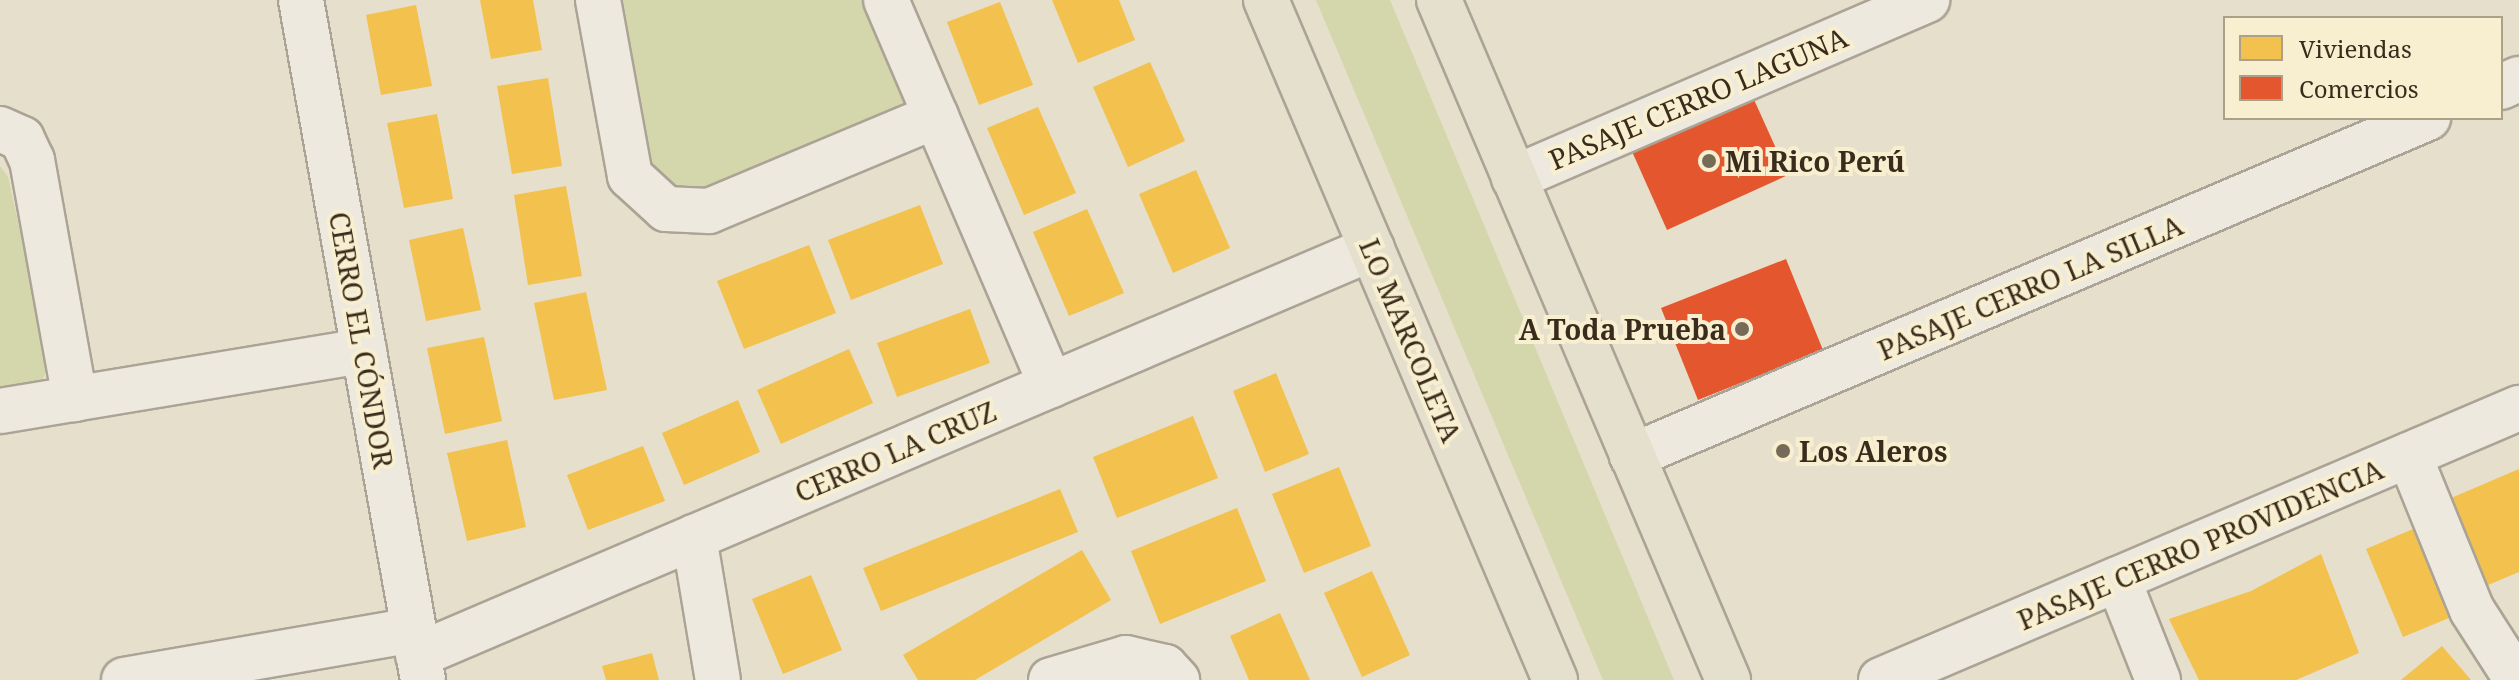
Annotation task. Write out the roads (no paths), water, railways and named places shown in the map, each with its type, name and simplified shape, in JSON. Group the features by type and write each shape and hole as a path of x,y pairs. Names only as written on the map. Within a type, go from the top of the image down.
{"main road":[{"name":"LO MARCOLETA","path":"1266,0 1555,680"},
{"path":"1439,0 1728,680"}],"street":[{"name":"CERRO EL CÓNDOR","path":"301,0 418,655"},
{"path":"598,0 630,176 666,209 709,211 936,116"},
{"path":"886,0 1051,385"},
{"name":"PASAJE CERRO LAGUNA","path":"1514,178 1927,0"},
{"name":"PASAJE CERRO LA SILLA","path":"1632,456 2423,120"},
{"path":"0,129 22,139 32,160 75,399"},
{"name":"CERRO LA CRUZ","path":"129,680 418,655 1372,248"},
{"path":"0,411 364,351"},
{"name":"PASAJE CERRO PROVIDENCIA","path":"1881,680 2519,408"},
{"path":"2409,455 2472,610 2517,680"},
{"path":"694,537 718,680"},
{"path":"2118,579 2158,680"},
{"path":"1051,680 1126,658 1165,667 1177,680"}],"place":[{"name":"Mi Rico Perú","path":"1709,161"},
{"name":"A Toda Prueba","path":"1742,329"},
{"name":"Los Aleros","path":"1783,451"}]}
